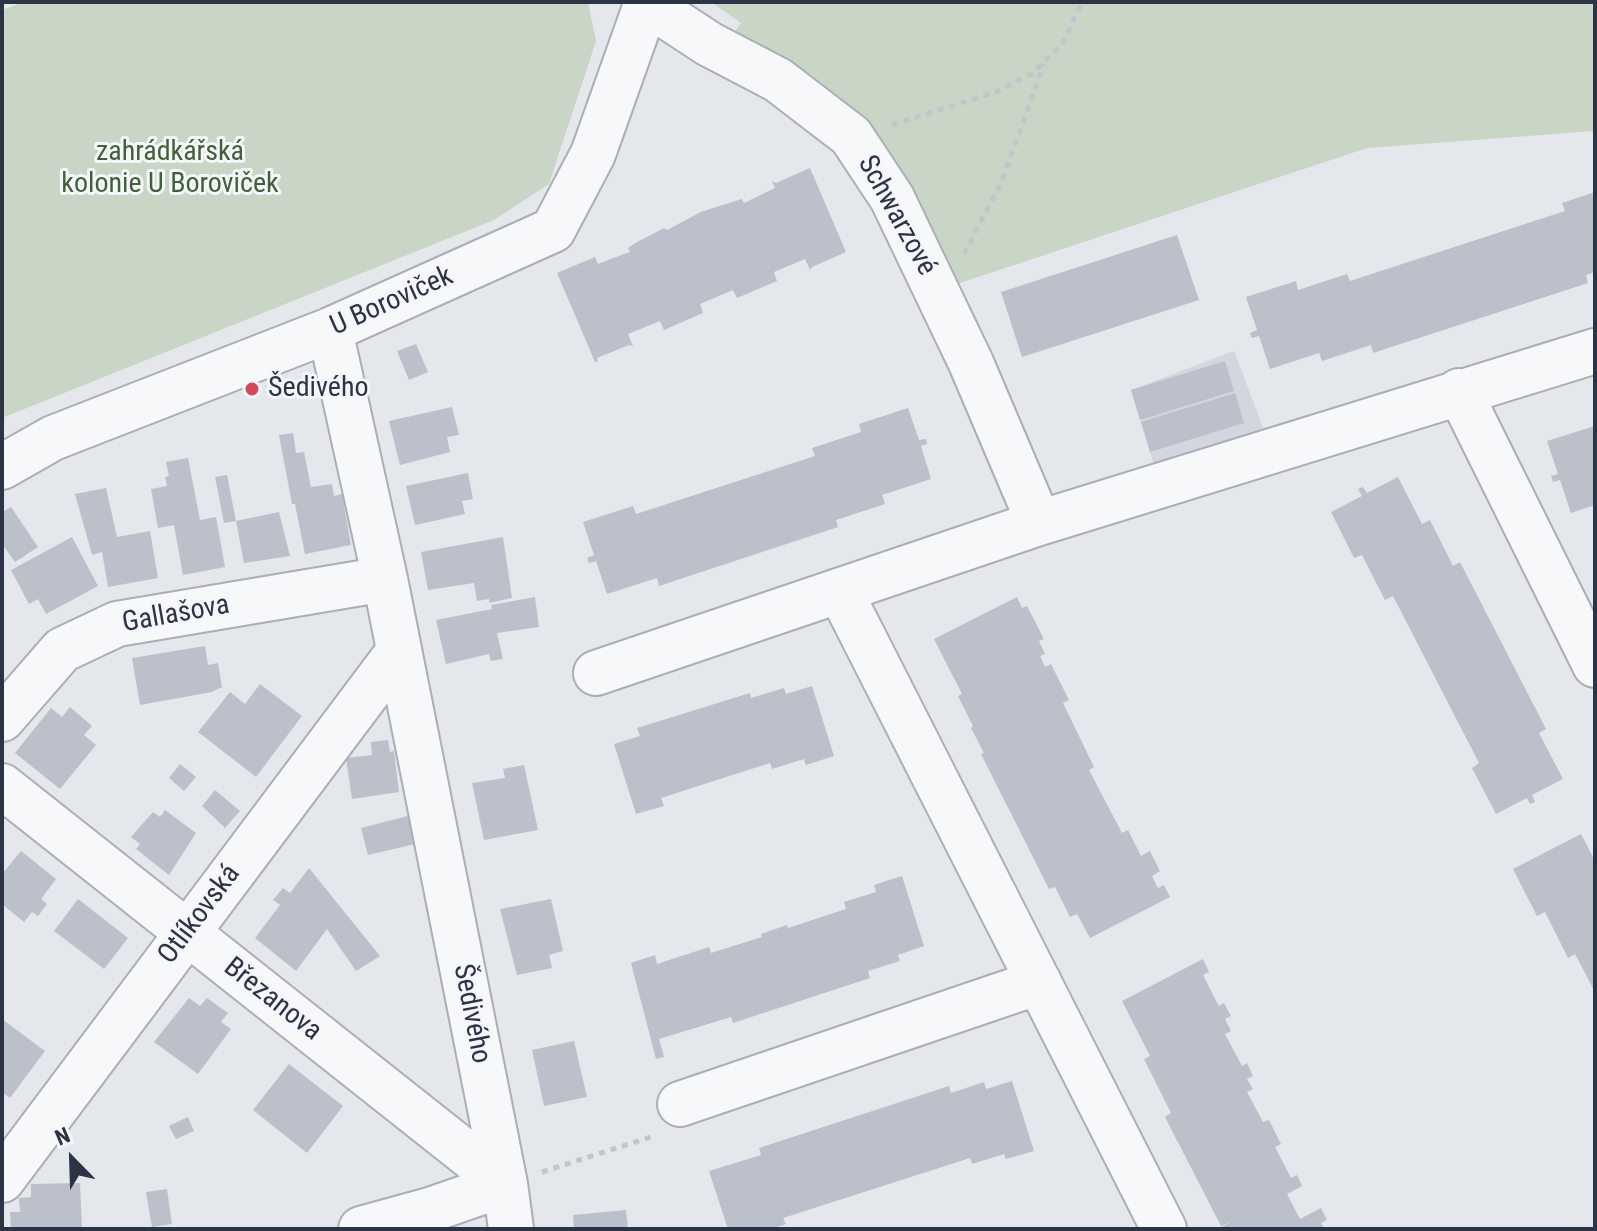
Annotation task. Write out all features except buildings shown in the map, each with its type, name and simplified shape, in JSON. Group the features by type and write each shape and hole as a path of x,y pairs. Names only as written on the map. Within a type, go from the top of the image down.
{"street":[{"name":"Schwarzové","path":"646,2 709,44 778,80 851,136 892,198 971,363 1039,523"},
{"name":"U Boroviček","path":"2,467 53,438 330,330 553,230 593,154 646,2"},
{"name":"Šedivého","path":"330,330 385,579 505,1184 511,1229"},
{"path":"596,673 1039,523 1595,351"},
{"path":"1459,391 1595,665"},
{"name":"Gallašova","path":"2,719 62,650 117,624 385,579"},
{"path":"840,591 1164,1229"},
{"name":"Otlíkovská","path":"2,1180 399,651"},
{"name":"Březanova","path":"2,786 505,1184"},
{"path":"680,1104 1039,982"},
{"path":"361,1229 430,1210 505,1184"}],"path":[{"path":"851,136 996,92 1031,74 1063,43 1082,2"},
{"path":"932,282 961,259 1001,183 1046,60"},
{"path":"505,1184 668,1132 680,1104"}],"shaded area":[{"path":"1234,351 1264,430 1154,465 1131,390"}],"green space":[{"name":"zahrádkářská kolonie U Boroviček","path":"24,2 588,2 596,41 549,184 494,220 2,418 2,10"},
{"path":"711,2 1595,2 1595,131 1367,148 948,287 893,160 734,33 741,23"}],"place":[{"name":"Šedivého","path":"252,389"}]}
